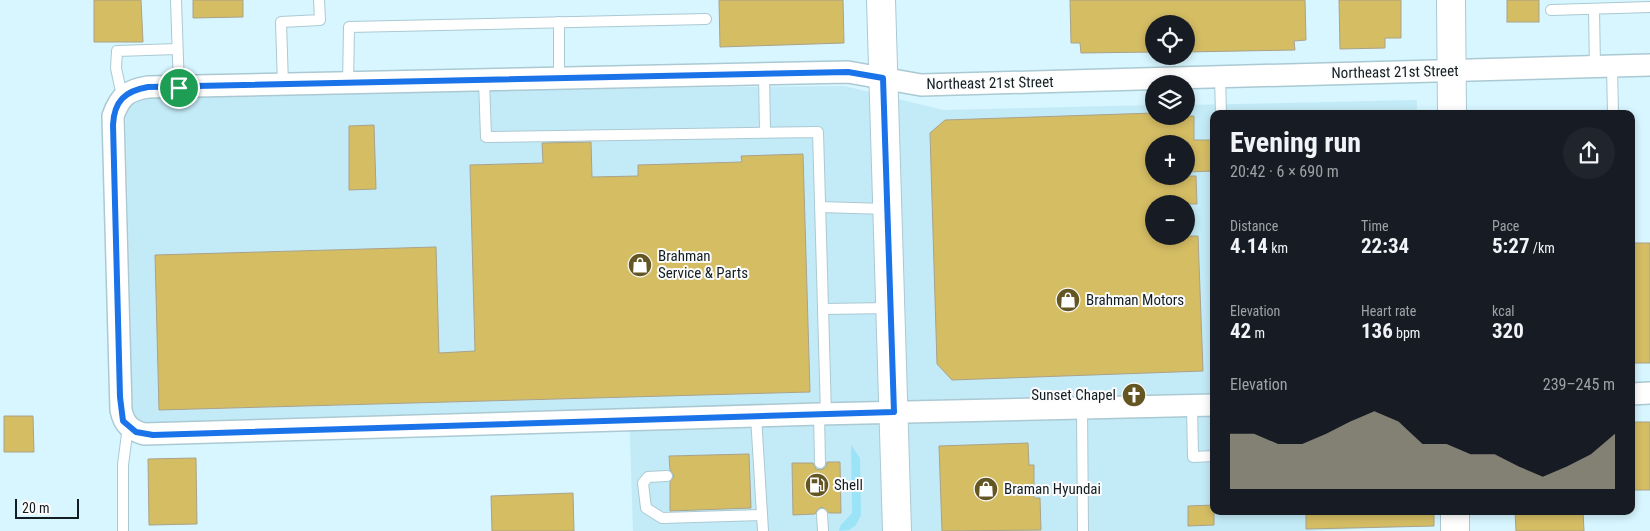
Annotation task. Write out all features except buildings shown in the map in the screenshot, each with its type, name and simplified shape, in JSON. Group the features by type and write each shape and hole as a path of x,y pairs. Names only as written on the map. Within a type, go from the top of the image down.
{"main road":[{"path":"881,0 897,531"},
{"path":"1451,0 1452,110"},
{"path":"1454,515 1454,531"}],"street":[{"name":"Northeast 21st Street","path":"122,96 137,89 148,87 179,88 848,72 921,85 1650,66"},
{"path":"122,96 113,116 120,410 123,421 136,432 153,435 822,414 1210,405"},
{"path":"1635,394 1650,393"}],"lane":[{"path":"176,0 179,88"},
{"path":"283,85 281,22 320,20 319,0"},
{"path":"1551,10 1650,7"},
{"path":"1594,9 1611,110"},
{"path":"348,84 349,27 706,18"},
{"path":"559,22 559,79"},
{"path":"122,96 116,68 117,51 177,50"},
{"path":"764,75 765,131"},
{"path":"1220,77 1221,110"},
{"path":"484,80 486,137 765,131 818,132 823,309 820,463"},
{"path":"820,207 888,209"},
{"path":"823,309 890,308"},
{"path":"1192,406 1194,457 1210,456"},
{"path":"1082,408 1083,531"},
{"path":"756,416 754,474 762,515 763,531"},
{"path":"123,531 123,458 128,426"},
{"path":"667,476 648,477 643,483 646,508 662,518 762,515"},
{"path":"822,514 823,531"}],"shaded area":[{"path":"845,86 943,110 1145,105 1145,125 1195,125 1195,105 1417,100 1417,110 1210,110 1210,515 1427,515 1427,526 1305,531 633,531 629,409 133,423 125,93"},
{"path":"851,445 860,458 861,515 856,525 849,530 839,531 840,526 852,513"}],"place":[{"name":"Brahman Service & Parts","path":"640,265"},
{"name":"Brahman Motors","path":"1068,300"},
{"name":"Sunset Chapel","path":"1134,395"},
{"name":"Shell","path":"817,485"},
{"name":"Braman Hyundai","path":"986,489"}],"route":[{"path":"848,72 883,78 894,412 153,435 136,432 123,421 120,410 113,116 122,96 128,92 148,87 179,88 848,72"}]}
